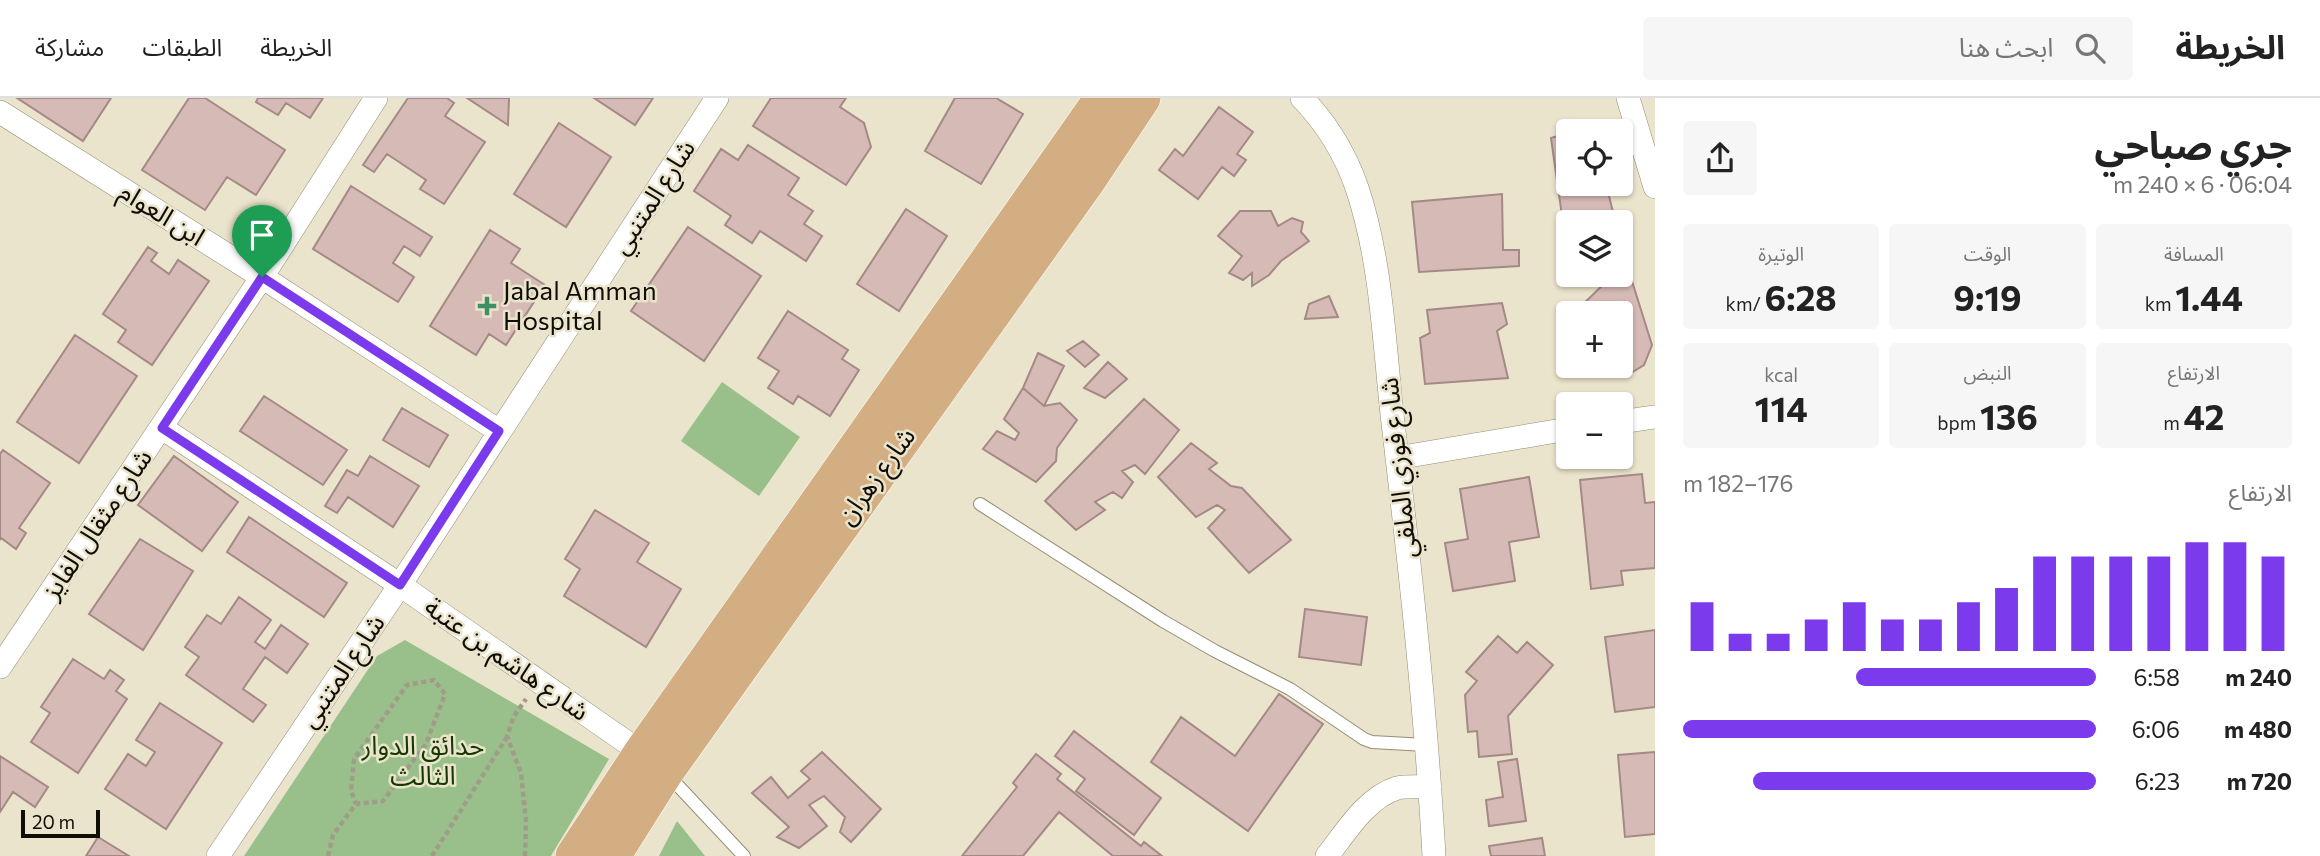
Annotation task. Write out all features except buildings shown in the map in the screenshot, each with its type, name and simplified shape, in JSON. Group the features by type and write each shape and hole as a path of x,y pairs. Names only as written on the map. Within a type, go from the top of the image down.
{"main road":[{"name":"شارع زهران","path":"612,856 654,762 1103,98"},
{"name":"شارع زهران","path":"574,856 654,762 1078,194 1142,98"}],"street":[{"name":"شارع مثقال الفايز","path":"0,667 262,277 376,98"},
{"name":"شارع المتنبي","path":"218,856 400,585 717,98"},
{"name":"شارع فوزي الملقي","path":"1302,98 1334,137 1352,175 1373,254 1397,458 1430,787 1434,856"},
{"path":"1628,98 1655,187"},
{"name":"ابن العوام","path":"0,111 499,431"},
{"path":"1633,420 1655,417"},
{"name":"شارع هاشم بن عتبة","path":"162,428 400,585 654,762"},
{"path":"1397,458 1556,431"},
{"path":"1327,856 1359,816 1380,796 1399,788 1430,787"}],"lane":[{"path":"980,504 1163,621 1290,689 1364,739 1372,742 1426,745"},
{"name":"شارع هاشم بن عتبة","path":"654,762 744,856"}],"path":[{"path":"328,856 333,835 356,804 383,801 426,744 445,694 435,680 407,685 354,760 351,791 356,804"},
{"path":"432,856 507,736 514,716 537,680"},
{"path":"507,736 521,773 526,821 525,856"}],"green space":[{"path":"722,382 800,437 759,496 681,441"},
{"name":"حدائق الدوار الثالث","path":"405,640 609,759 551,856 244,856 377,656"},
{"path":"677,821 705,856 659,856"}],"place":[{"name":"Jabal Amman Hospital","path":"487,306"}],"route":[{"path":"262,277 499,431 400,585 162,428 262,277"}]}
